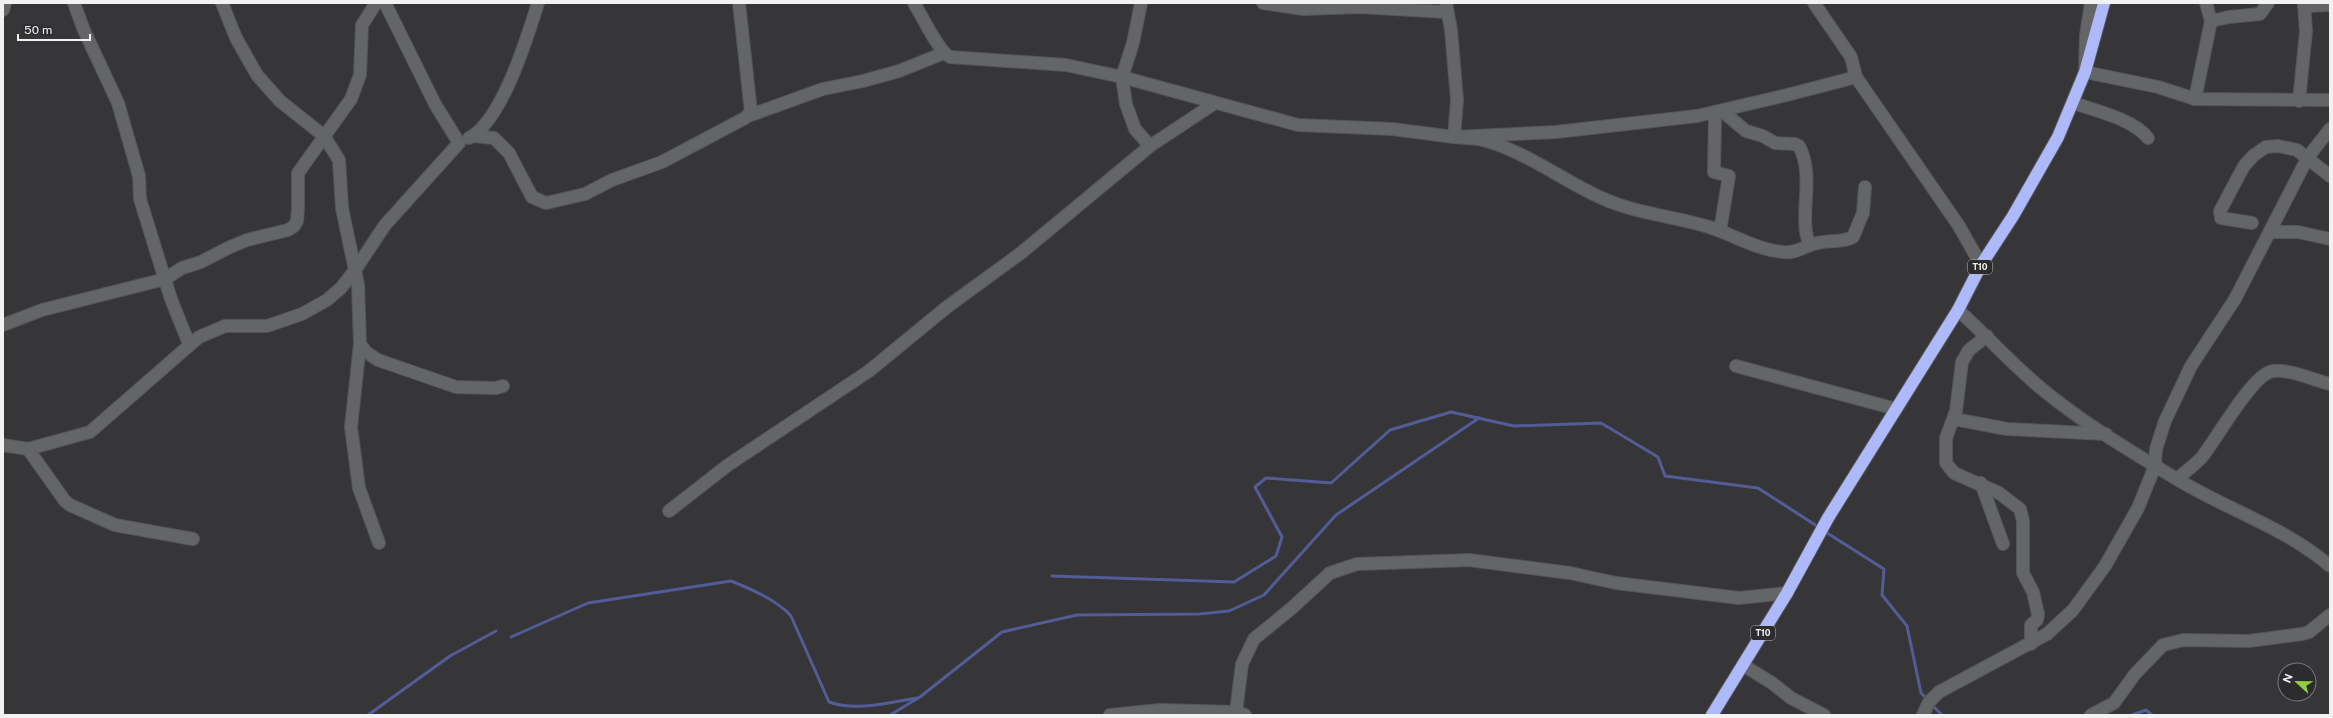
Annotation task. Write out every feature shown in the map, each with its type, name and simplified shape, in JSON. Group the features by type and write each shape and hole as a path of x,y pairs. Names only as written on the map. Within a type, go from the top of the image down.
{"highway":[{"name":"T10","path":"1712,715 1788,593 1812,551 1828,518 1958,310 1981,265 2013,216 2058,137 2074,103 2106,3"}],"street":[{"path":"3,10 5,3"},
{"path":"74,3 83,28 118,103 139,176 140,199 165,279 189,344"},
{"path":"222,3 236,38 257,75 280,101 324,136 339,160 342,208 355,270 358,293 360,344 351,427 359,488 379,543"},
{"path":"3,325 42,310 165,279 182,268 201,262 247,240 288,230 294,226 297,221 298,208 298,173 351,99 356,88 361,60 362,25 376,3"},
{"path":"385,3 435,104 459,143"},
{"path":"3,445 28,449 90,432 189,344 206,333 225,326 267,326 309,311 327,300 342,288 385,225 459,143 480,132 493,113 509,83 538,3"},
{"path":"739,3 751,108 748,116"},
{"path":"914,3 944,53 957,58 1066,65 1122,77 1298,125 1392,129 1478,139 1499,146 1534,162 1583,189 1625,207 1720,231 1748,244 1784,252 1796,252 1810,245 1853,237 1863,213 1865,186"},
{"path":"1141,3 1133,43 1122,77 1126,104 1135,129 1150,146"},
{"path":"1263,3 1302,9 1446,7 1451,30 1457,100 1454,137"},
{"path":"1814,3 1851,57 1856,77 1959,226 1981,265"},
{"path":"2091,3 2086,35 2085,72 2158,87 2195,99 2299,101 2330,100"},
{"path":"2195,99 2211,22 2206,3"},
{"path":"2211,22 2229,17 2260,14 2268,3"},
{"path":"2299,101 2306,31 2304,5 2330,6"},
{"path":"473,136 494,138 509,153 532,197 546,203 585,194 612,180 662,162 748,116 823,88 863,81 899,71 944,53"},
{"path":"1454,137 1556,132 1716,112 1856,77"},
{"path":"669,511 728,465 869,371 947,307 1021,253 1150,146 1215,103"},
{"path":"2074,103 2132,124 2142,130 2148,138"},
{"path":"1716,112 1714,172 1729,176 1720,231"},
{"path":"1716,112 1746,131 1762,136 1775,143 1795,144 1799,146 1803,156 1808,188 1805,231 1810,245"},
{"path":"1923,715 1929,702 1939,692 2031,644 2047,634 2065,619 2101,572 2138,508 2155,466 2156,449 2160,435 2191,366 2235,299 2308,157 2330,129"},
{"path":"2252,224 2223,219 2220,215 2221,205 2232,191 2248,161 2263,148 2272,146 2292,148 2308,157 2315,166 2330,176"},
{"path":"2270,232 2298,232 2330,239"},
{"path":"1958,310 2043,389 2106,434 2177,479 2284,533 2312,550 2330,566"},
{"path":"1987,336 1969,350 1962,362 1954,419 1946,438 1947,466 1954,473 1981,483 2007,497 2019,507 2023,514 2023,573 2033,592 2038,614 2037,620 2031,625 2031,644"},
{"path":"360,344 366,352 378,360 456,387 496,388 503,386"},
{"path":"1736,366 1896,409"},
{"path":"2177,479 2202,457 2239,404 2266,374 2274,371 2283,372 2330,384"},
{"path":"1954,419 2007,429 2106,434"},
{"path":"28,449 65,501 70,505 115,525 193,539"},
{"path":"1981,483 2003,544"},
{"path":"1110,715 1160,710 1196,714 1241,713 1242,664 1254,640 1293,608 1330,573 1357,564 1468,560 1570,573 1616,583 1739,598 1788,593"},
{"path":"2091,715 2114,703 2135,674 2163,645 2183,640 2248,641 2302,634 2309,632 2330,615"},
{"path":"1743,666 1772,683 1791,698 1824,715"}],"waterway":[{"path":"1052,576 1234,582 1276,556 1282,537 1255,487 1266,478 1331,483 1390,430 1451,412 1514,426 1601,423 1658,457 1665,476 1758,488 1820,528"},
{"path":"890,715 920,697 1002,632 1077,615 1199,614 1229,611 1264,595 1336,515 1479,418"},
{"path":"1824,531 1884,569 1882,595 1907,626 1921,693 1927,699"},
{"path":"511,637 588,603 731,581 755,591 771,600 791,616 829,702 840,705 862,706 885,704 918,698"},
{"path":"368,715 450,656 496,631"},
{"path":"1932,705 1942,715"},
{"path":"2132,715 2146,710 2152,715"}]}
